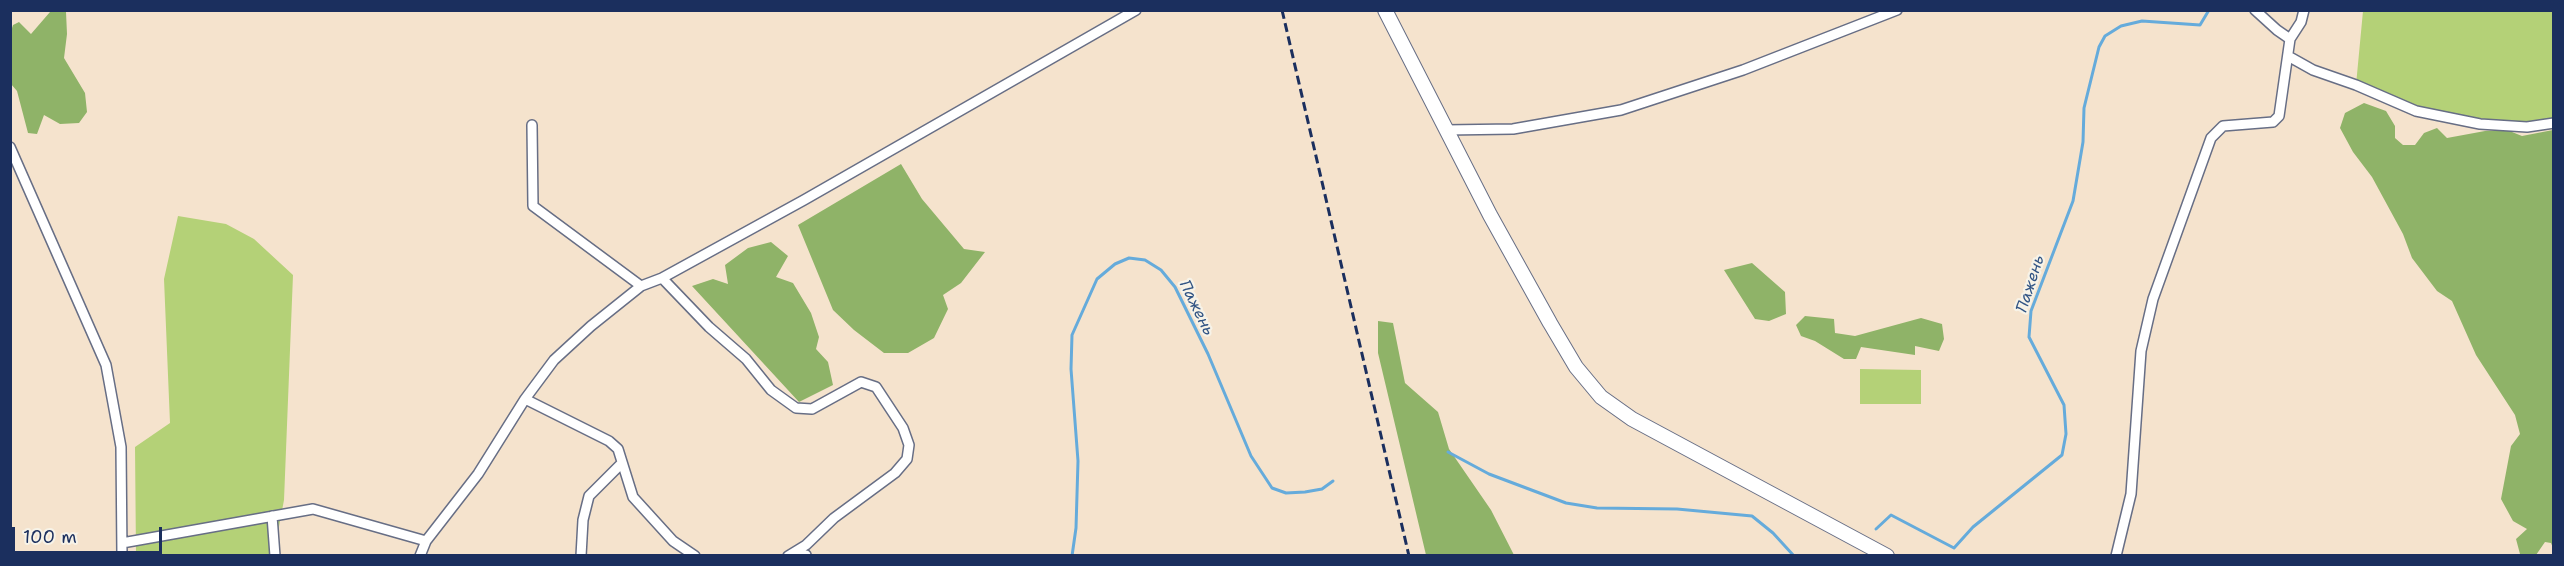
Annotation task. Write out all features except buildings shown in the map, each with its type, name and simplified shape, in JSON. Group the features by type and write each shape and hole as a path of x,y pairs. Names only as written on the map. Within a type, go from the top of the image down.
{"street":[{"path":"420,555 426,541 478,474 525,399 554,360 640,286 662,278 804,200 1136,10"},
{"path":"1385,10 1446,130 1550,322 1576,367 1601,397 1632,419 1884,554"},
{"path":"1446,130 1513,129 1621,110 1743,70 1897,10"},
{"path":"2255,10 2290,39"},
{"path":"2116,555 2131,494 2141,351 2153,299 2211,138 2223,126 2273,122 2279,116 2290,39 2301,22 2304,10"},
{"path":"2288,56 2313,70 2356,84 2416,111 2480,124 2527,127 2553,123"},
{"path":"532,125 533,206 640,286"},
{"path":"10,147 106,365 121,447 122,555"},
{"path":"662,278 710,327 746,359 771,390 796,408 812,409 861,382 876,387 903,428 909,445 907,459 895,473 834,518 806,545 788,555"},
{"path":"525,399 609,441 618,449 633,497 673,541 695,555"},
{"path":"581,555 583,520 589,496 621,464"},
{"path":"122,543 313,509 426,541"},
{"path":"272,516 275,555"},
{"path":"800,555 806,555"}],"green space":[{"path":"2363,11 2553,11 2553,123 2527,127 2416,111 2356,85"},
{"path":"50,12 66,12 67,34 64,58 85,93 87,112 79,123 60,124 44,115 37,134 28,133 17,91 11,84 11,31 13,25 19,22 31,34"},
{"path":"2364,103 2386,111 2395,126 2395,138 2403,145 2415,145 2424,133 2437,128 2447,138 2485,131 2507,130 2522,136 2553,130 2553,548 2551,543 2545,542 2536,555 2520,554 2516,539 2527,529 2513,521 2501,499 2511,446 2520,434 2515,415 2476,355 2452,301 2437,291 2412,258 2403,234 2372,177 2353,152 2340,128 2345,113"},
{"path":"901,164 922,199 964,249 985,252 961,283 943,295 948,309 934,338 908,353 884,353 833,310 798,225"},
{"path":"178,216 226,224 254,239 293,275 284,500 277,537 280,555 136,555 135,447 170,423 164,279"},
{"path":"771,242 788,256 776,277 793,283 811,313 819,337 816,349 828,362 833,385 799,402 692,286 713,279 728,284 725,265 748,248"},
{"path":"1752,263 1785,292 1786,314 1769,321 1755,319 1724,270"},
{"path":"1805,316 1834,319 1835,333 1855,336 1921,318 1942,324 1944,339 1939,351 1915,346 1915,355 1861,347 1856,359 1844,359 1815,341 1801,336 1796,325"},
{"path":"1378,321 1393,323 1405,383 1438,412 1449,449 1491,510 1514,555 1426,555 1378,353"},
{"path":"1860,369 1921,370 1921,404 1860,404"}],"waterway":[{"name":"Пажень","path":"1876,529 1891,515 1954,548 1973,527 2062,455 2066,434 2064,405 2029,337 2031,311 2073,201 2083,142 2084,108 2099,47 2105,36 2121,26 2142,21 2200,25 2209,10"},
{"name":"Пажень","path":"1072,556 1076,528 1078,461 1071,369 1072,335 1097,279 1115,264 1129,258 1145,260 1161,270 1175,287 1208,354 1251,456 1272,488 1286,493 1305,492 1322,489 1333,481"},
{"name":"Пажень","path":"1448,452 1489,474 1566,503 1597,508 1677,509 1752,516 1773,533 1794,556"}],"railway":[{"path":"1282,10 1409,556"}]}
